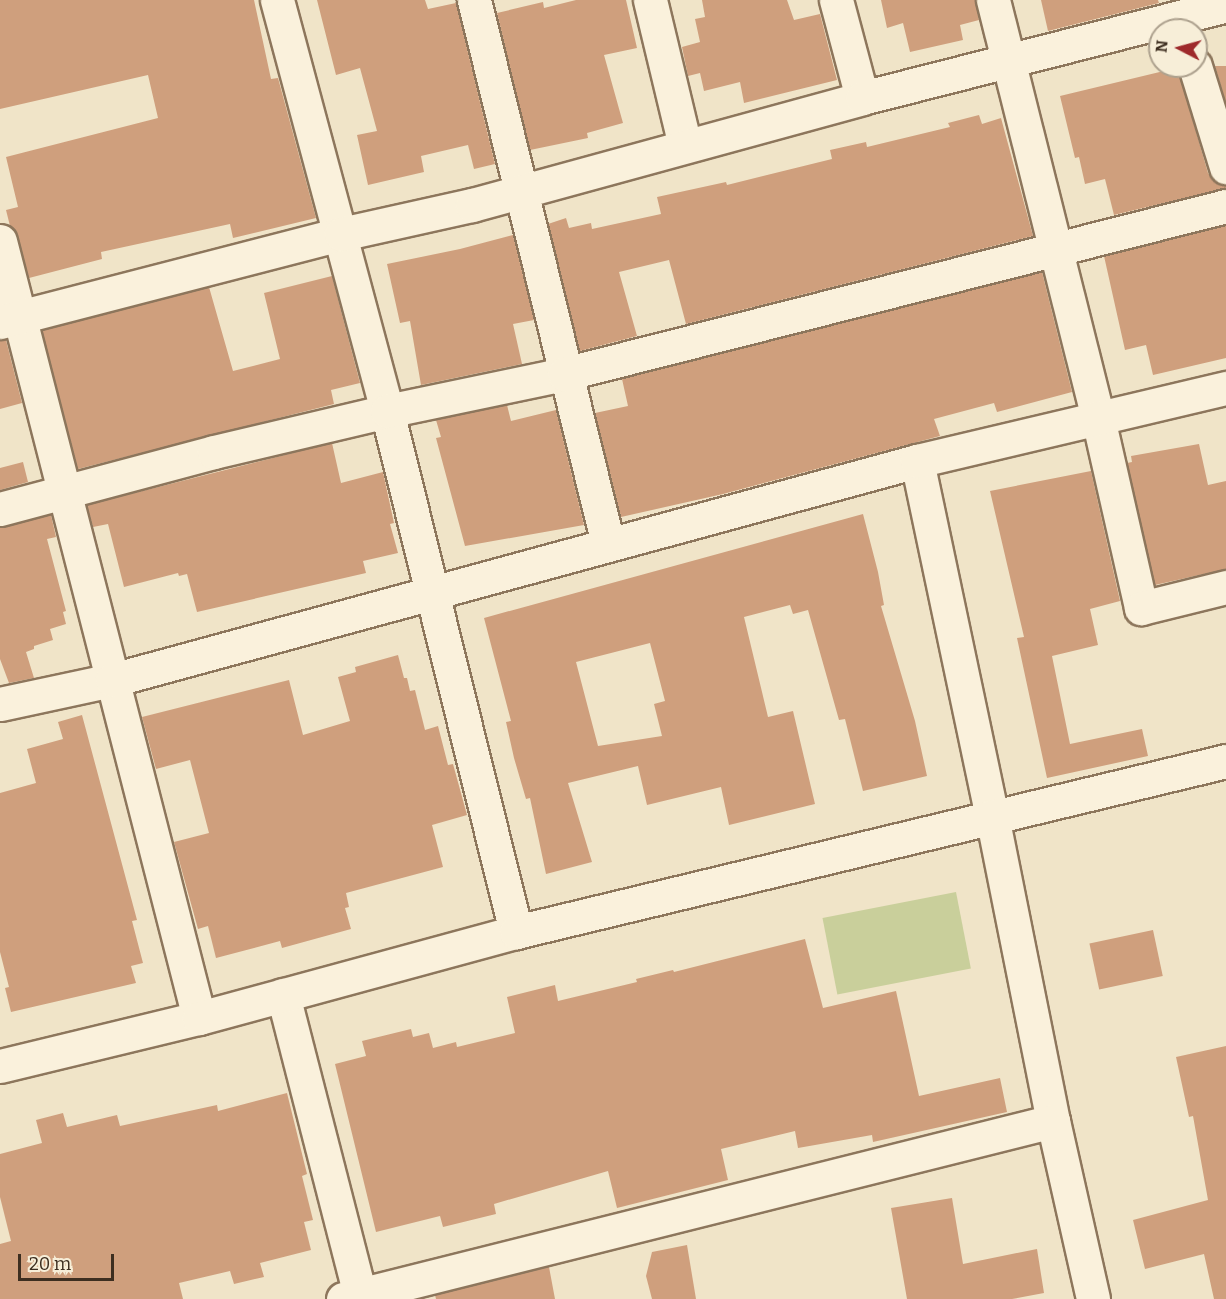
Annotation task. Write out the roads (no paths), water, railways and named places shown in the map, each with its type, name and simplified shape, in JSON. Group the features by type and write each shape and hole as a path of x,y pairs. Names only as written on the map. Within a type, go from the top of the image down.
{"street":[{"path":"277,0 387,411 516,932"},
{"path":"474,0 522,191 564,374 608,544"},
{"path":"650,0 685,146"},
{"path":"836,0 862,98"},
{"path":"993,0 1098,418 1141,608 1226,587"},
{"path":"1196,18 1226,5"},
{"path":"10,320 341,234 522,191 862,98 1008,62 1148,31"},
{"path":"1199,78 1226,167"},
{"path":"0,509 214,452 387,411 564,374 1226,206"},
{"path":"0,241 10,320 64,493 199,1018"},
{"path":"0,704 112,680 917,461 1226,388"},
{"path":"917,461 992,816 1053,1121 1093,1299"},
{"path":"0,1066 199,1018 516,932 1226,761"},
{"path":"283,995 355,1298 1053,1121"}]}
